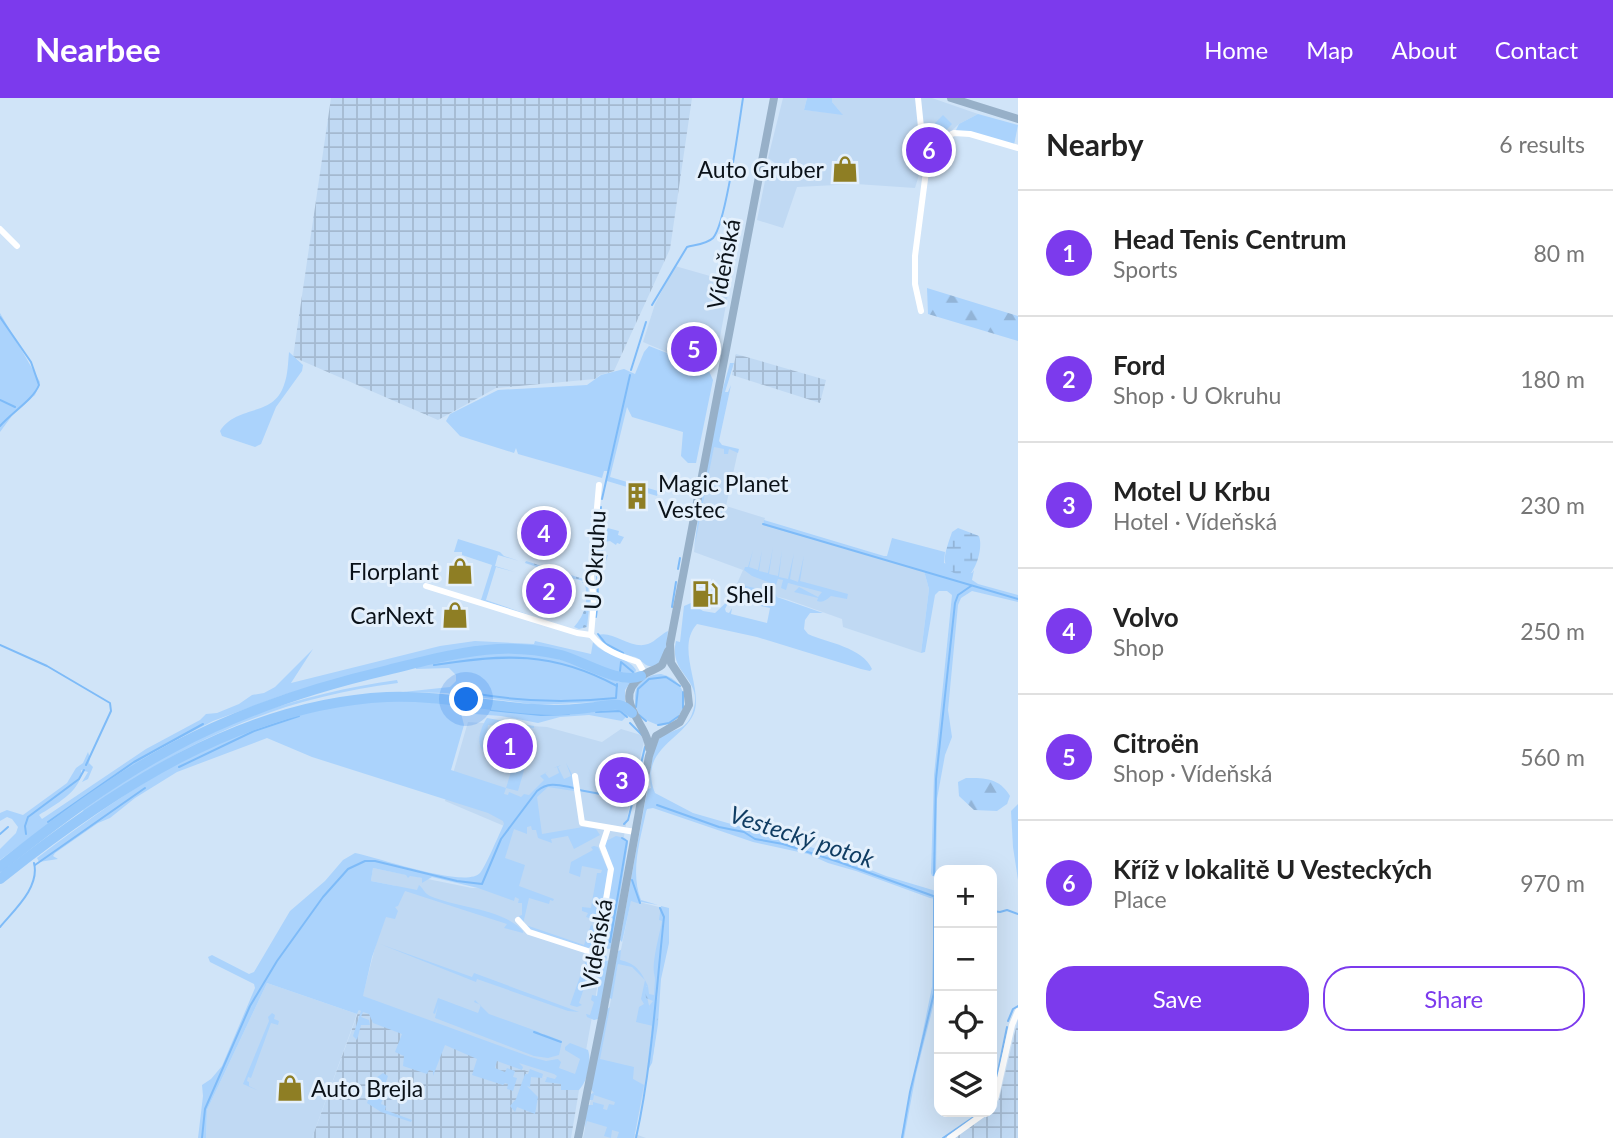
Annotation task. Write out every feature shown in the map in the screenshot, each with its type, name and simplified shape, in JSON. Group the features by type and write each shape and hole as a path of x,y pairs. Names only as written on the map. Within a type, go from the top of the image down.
{"highway":[{"path":"0,867 107,788 179,744 244,715 342,682 455,655 506,649 563,656 625,679 646,674"},
{"path":"0,879 94,808 167,765 234,732 299,711 352,700 414,697 543,710 621,706 632,713"}],"main road":[{"name":"Vídeňská","path":"649,756 648,738 632,713 631,693 646,674 664,663 670,645 774,98"},
{"path":"951,98 1018,119"},
{"name":"Vídeňská","path":"578,1138 649,756 656,736 680,722 688,708 688,693 671,663 670,645"},
{"path":"646,674 668,671 680,678"},
{"path":"640,723 652,730 667,729"}],"street":[{"path":"918,98 922,137 928,156 915,256 915,284 921,311"},
{"path":"928,156 943,138 954,133 970,134 1018,148"},
{"path":"0,229 17,246"},
{"name":"U Okruhu","path":"591,635 594,601 591,576 599,485"},
{"name":"U Okruhu","path":"426,586 591,635 600,646 638,662 646,674"},
{"path":"575,776 582,823 635,832"},
{"path":"518,920 529,932 597,954 611,869 602,846 608,828"},
{"path":"997,1092 1012,1025 1018,1011"},
{"path":"950,1138 979,1117"}],"shaded area":[{"path":"331,98 692,98 670,249 614,371 595,379 496,388 438,420 293,357"},
{"path":"783,98 807,98 804,110 842,114 832,102 832,98 932,98 978,114 959,124 925,155 915,188 856,184 797,187 783,228 757,220 767,171 775,167 775,163 768,158"},
{"path":"675,266 717,278 714,291 728,294 714,369 707,369 643,342 655,304"},
{"path":"736,354 826,380 820,403 732,375"},
{"path":"713,445 738,451 726,506 765,518 763,524 924,571 929,589 921,653 843,627 842,619 786,599 736,586 743,570 694,552"},
{"path":"468,722 547,727 602,742 621,729 641,735 644,742 632,791 579,1090 359,1010 377,940 396,886 371,881 373,868 472,888 496,888 511,829 445,801"},
{"path":"631,900 667,909 655,1036 635,1134 646,1138 583,1138"},
{"path":"267,983 357,1014 312,1138 206,1138 207,1110"},
{"path":"359,1010 579,1090 571,1138 312,1138"},
{"path":"1018,1019 1018,1138 954,1138 984,1117 997,1117"}],"green space":[{"path":"807,98 832,98 832,102 843,115 804,110"},
{"path":"978,114 1018,125 1014,145 955,132 959,124"},
{"path":"943,115 952,124 936,141 926,132"},
{"path":"927,288 1018,316 1018,341 928,314"},
{"path":"0,313 40,382 35,395 14,413 0,432"},
{"path":"649,346 708,369 713,380 696,463 688,463 681,456 683,432 632,417 627,407 610,477 658,491 657,496 607,481 608,471 604,471 602,478 518,454 516,448 514,453 460,436 446,421 450,414 498,390 587,385 601,375 624,369 635,374"},
{"path":"289,352 303,365 302,371 276,407 261,444 255,447 222,436 220,431 227,423 263,407 279,395 286,377"},
{"path":"730,363 734,363 725,392 728,392 731,385 719,441 722,445 739,449 738,453 729,449 728,454 724,454 724,449 714,447 694,549 701,496 720,399"},
{"path":"764,520 884,556 887,556 892,538 945,552 944,563 972,573 974,570 972,580 978,584 1018,595 1018,602 972,591 961,598 958,605 948,710 952,737 945,755 937,799 934,876 931,873 934,775 952,595 947,591 939,591 935,595 925,652 921,653 929,589 924,571 763,525"},
{"path":"598,524 619,531 618,535 624,537 620,544 616,545 610,541 604,542 602,554 608,555 606,561 599,551 598,561 596,560"},
{"path":"958,528 979,536 980,551 968,577 951,571 945,562 952,532"},
{"path":"458,539 519,561 498,555 495,566 515,572 496,567 486,600 535,617 481,600 492,565 462,555 462,552 454,552"},
{"path":"773,547 769,574 778,576 782,550 779,577 788,579 794,553 790,579 798,582 804,555 800,581 848,594 847,599 831,596 817,601 818,598 794,592 799,587 818,597 822,592 788,583 786,590 781,588 783,580 778,579 776,585 744,570 748,567 753,550 749,567 758,570 762,550 759,571 768,573"},
{"path":"526,561 587,580 590,600 587,627 574,627 585,606 584,581 556,575 525,563"},
{"path":"743,583 775,593 777,597 823,613 810,613 805,620 804,629 808,634 853,651 872,669 861,669 757,637 697,624 689,643 696,700 695,710 683,729 658,755 653,765 651,778 655,793 693,813 817,849 886,876 934,890 934,899 808,854 753,842 653,808 647,809 646,812 637,856 636,879 641,900 658,905 631,901 622,942 620,940 645,802 648,789 651,788 650,784 651,770 656,746 661,737 687,722 693,711 694,691 677,662 675,652 676,641 680,642 684,606 691,603 703,611 715,613 730,599 726,612 729,613 732,608 731,614 767,623 770,608 734,600 766,605 760,595 741,588 740,595 737,592 732,595 736,585 741,587"},
{"path":"668,631 662,660 654,666 614,650 604,644 598,635 610,635 642,645 651,643"},
{"path":"475,641 534,644 535,641 591,654 593,642 636,670 635,673 621,676 584,659 518,646 328,682 283,695 213,721 155,751 82,799 0,860 0,849 16,833 18,827 7,817 0,821 0,813 7,810 23,815 67,783 88,752 89,763 93,767 88,779 82,782 88,772 81,770 78,784 60,802 39,815 42,819 146,749 200,720 206,714 217,713 252,695 275,687 313,649 291,683 440,646"},
{"path":"487,653 541,654 593,669 619,682 630,683 625,690 625,703 617,701 539,705 446,693 403,692 450,687 456,681 456,675 449,668 416,669 416,666"},
{"path":"661,674 679,684 684,701 678,717 660,726 641,718 635,695 640,683"},
{"path":"397,680 398,683 311,700 232,727 159,764 84,812 83,810 173,751 226,725 310,697"},
{"path":"416,698 544,711 619,708 628,715 622,721 589,715 560,717 538,723 501,716 461,713 464,725 451,770 506,788 504,794 508,795 509,792 521,797 524,794 529,795 544,780 540,776 545,773 549,778 559,773 557,767 553,768 561,765 558,767 564,779 571,776 566,763 574,778 574,791 548,787 537,797 542,834 583,827 596,829 600,835 574,849 568,836 551,839 552,843 538,838 536,830 532,830 531,826 527,827 527,834 514,829 505,858 525,865 519,886 554,899 550,900 549,904 529,898 523,923 519,916 522,915 522,903 518,903 519,899 515,897 514,901 478,888 432,877 422,883 422,878 408,878 406,875 373,868 371,881 417,890 419,885 430,896 491,913 514,923 523,933 504,928 507,924 405,891 395,907 398,911 395,919 386,917 372,957 363,996 531,1057 546,1061 558,1059 561,1062 559,1068 575,1074 580,1059 565,1050 565,1047 570,1043 588,1050 589,1066 584,1082 579,1090 561,1090 561,1084 545,1082 547,1077 555,1079 557,1076 554,1074 519,1063 523,1067 522,1070 497,1061 495,1068 505,1072 507,1068 515,1071 513,1077 517,1078 513,1091 507,1089 508,1084 503,1085 472,1075 477,1059 445,1045 433,1076 433,1071 429,1070 427,1074 403,1066 404,1056 395,1052 402,1034 373,1023 369,1014 363,1012 361,1017 369,1020 370,1025 361,1025 357,1040 353,1036 361,1011 357,1014 267,983 207,1110 206,1138 198,1138 202,1085 222,1066 255,988 254,984 210,962 208,957 212,955 249,974 254,972 290,911 325,881 343,860 355,853 440,875 472,877 480,873 489,857 503,821 488,813 312,757 267,738 177,772 55,853 53,856 58,859 39,862 37,858 138,787 209,747 246,731 285,717 336,705"},
{"path":"487,718 534,728 488,725 485,753 480,746 480,736"},
{"path":"514,762 525,767 518,791 506,788"},
{"path":"966,778 997,782 1010,796 1007,804 997,811 974,810 959,796 958,782"},
{"path":"1018,804 1018,880 1011,811"},
{"path":"616,836 625,838 628,843 612,948 608,949 603,945 613,868 605,846 606,841"},
{"path":"591,847 598,847 608,870 600,917 596,920 597,916 594,915 592,919 586,917 588,913 582,911 582,907 591,908 597,873 602,870 582,866 580,877 569,873 571,862 593,850"},
{"path":"934,901 934,1003 916,1074 904,1138 901,1138 932,987"},
{"path":"661,906 669,908 669,943 661,979 652,1063 658,995 654,968 662,921 659,920"},
{"path":"525,925 584,945 591,925 598,928 595,946 591,949 527,928"},
{"path":"380,944 472,977 474,973 579,1012 568,1011 477,979 476,982"},
{"path":"600,949 607,957 606,961 610,960 598,1019 594,1020 586,1014 590,1015 594,1002 591,1000 592,995 597,996"},
{"path":"621,950 620,960 638,969 646,981 653,1026 636,1022 639,1007 644,1004 641,999 645,980 632,967 618,964 612,999 609,998 618,951"},
{"path":"585,962 592,965 591,969 587,969 585,982 589,983 585,985 579,1003 582,1005 577,1007 570,1005"},
{"path":"655,979 658,981 658,1017 652,1063 648,1070 652,1022 649,1006 653,1001 646,998 645,987 648,986 649,994 654,995"},
{"path":"438,998 478,1013 481,1006 489,1014 562,1041 559,1055 548,1058 534,1056 435,1018 438,1005 435,1014 433,1013"},
{"path":"610,1007 600,1059 634,1067 633,1079 644,1085 634,1138 617,1138 619,1132 612,1130 611,1138 604,1136 607,1127 587,1121 585,1128 587,1105 593,1105 593,1102 604,1105 603,1109 607,1110 609,1104 614,1105 615,1102 594,1095 593,1100 589,1100 590,1094 594,1093 591,1089 607,1009"},
{"path":"272,1013 275,1015 274,1019 279,1021 278,1025 271,1023 251,1078 248,1077 247,1081 249,1086 259,1091 243,1084 269,1021 268,1017"},
{"path":"530,1069 543,1074 542,1078 531,1077 530,1087 527,1086 538,1097 535,1114 517,1107 515,1112 510,1106"},
{"path":"383,1073 388,1076 381,1104 386,1106 385,1110 412,1120 411,1122 381,1112 367,1103 376,1078"}],"waterway":[{"path":"652,305 687,247 710,240 718,229 727,194 743,98"},
{"path":"0,317 31,362 39,385 32,396 0,426"},
{"path":"631,370 646,322"},
{"path":"602,499 630,375"},
{"path":"0,400 15,407"},
{"path":"693,497 696,478"},
{"path":"689,514 690,505"},
{"path":"600,515 601,507"},
{"path":"598,560 600,524"},
{"path":"763,524 1018,599"},
{"path":"678,569 680,558"},
{"path":"596,617 597,567"},
{"path":"672,607 676,582"},
{"path":"934,865 936,779 955,603 958,595 971,586"},
{"path":"598,634 606,644 623,653"},
{"path":"0,645 47,666 110,703 111,711 86,765"},
{"path":"434,665 483,659 527,658 571,666 617,686"},
{"path":"620,671 621,662 633,672"},
{"path":"636,707 638,689 649,679 666,677 680,686"},
{"path":"478,694 530,700 598,700 616,698 617,684"},
{"path":"683,692 683,708"},
{"path":"491,710 541,715 569,714"},
{"path":"596,712 620,711 627,717"},
{"path":"639,715 646,721"},
{"path":"179,767 254,731 299,716"},
{"path":"658,725 669,723 679,716"},
{"path":"630,723 642,735"},
{"path":"48,822 134,762 203,724"},
{"path":"640,768 645,747"},
{"path":"26,834 28,817 79,779 84,770"},
{"name":"Vestecký potok","path":"202,1138 205,1109 250,1006 277,961 323,897 348,869 365,861 375,861 457,881 482,884 501,839 537,791 550,785 574,788"},
{"path":"35,865 145,788"},
{"name":"Vestecký potok","path":"579,790 633,800 628,820 624,824"},
{"name":"Vestecký potok","path":"657,805 719,827 744,832 755,839 783,844 839,862 934,896"},
{"path":"0,834 8,827"},
{"path":"610,942 627,841 622,838"},
{"path":"0,927 30,889 35,872 34,863"},
{"path":"632,880 640,903"},
{"path":"636,1138 653,1028 664,917 660,908"},
{"name":"Vestecký potok","path":"997,912 1007,910 1018,914"},
{"path":"902,1138 910,1092 934,993 934,928"},
{"path":"1008,1021 1013,1009 1018,1006"},
{"path":"997,1076 1007,1027"},
{"path":"534,1032 561,1042"},
{"path":"943,1138 974,1117"}],"place":[{"name":"Kříž v lokalitě U Vesteckých","path":"929,150"},
{"name":"Auto Gruber","path":"845,169"},
{"name":"Citroën","path":"694,349"},
{"name":"Magic Planet Vestec","path":"637,496"},
{"name":"Volvo","path":"544,533"},
{"name":"Florplant","path":"460,571"},
{"name":"Ford","path":"549,591"},
{"name":"Shell","path":"705,594"},
{"name":"CarNext","path":"455,615"},
{"name":"Head Tenis Centrum","path":"510,746"},
{"name":"Motel U Krbu","path":"622,780"},
{"name":"Auto Brejla","path":"290,1088"}]}
